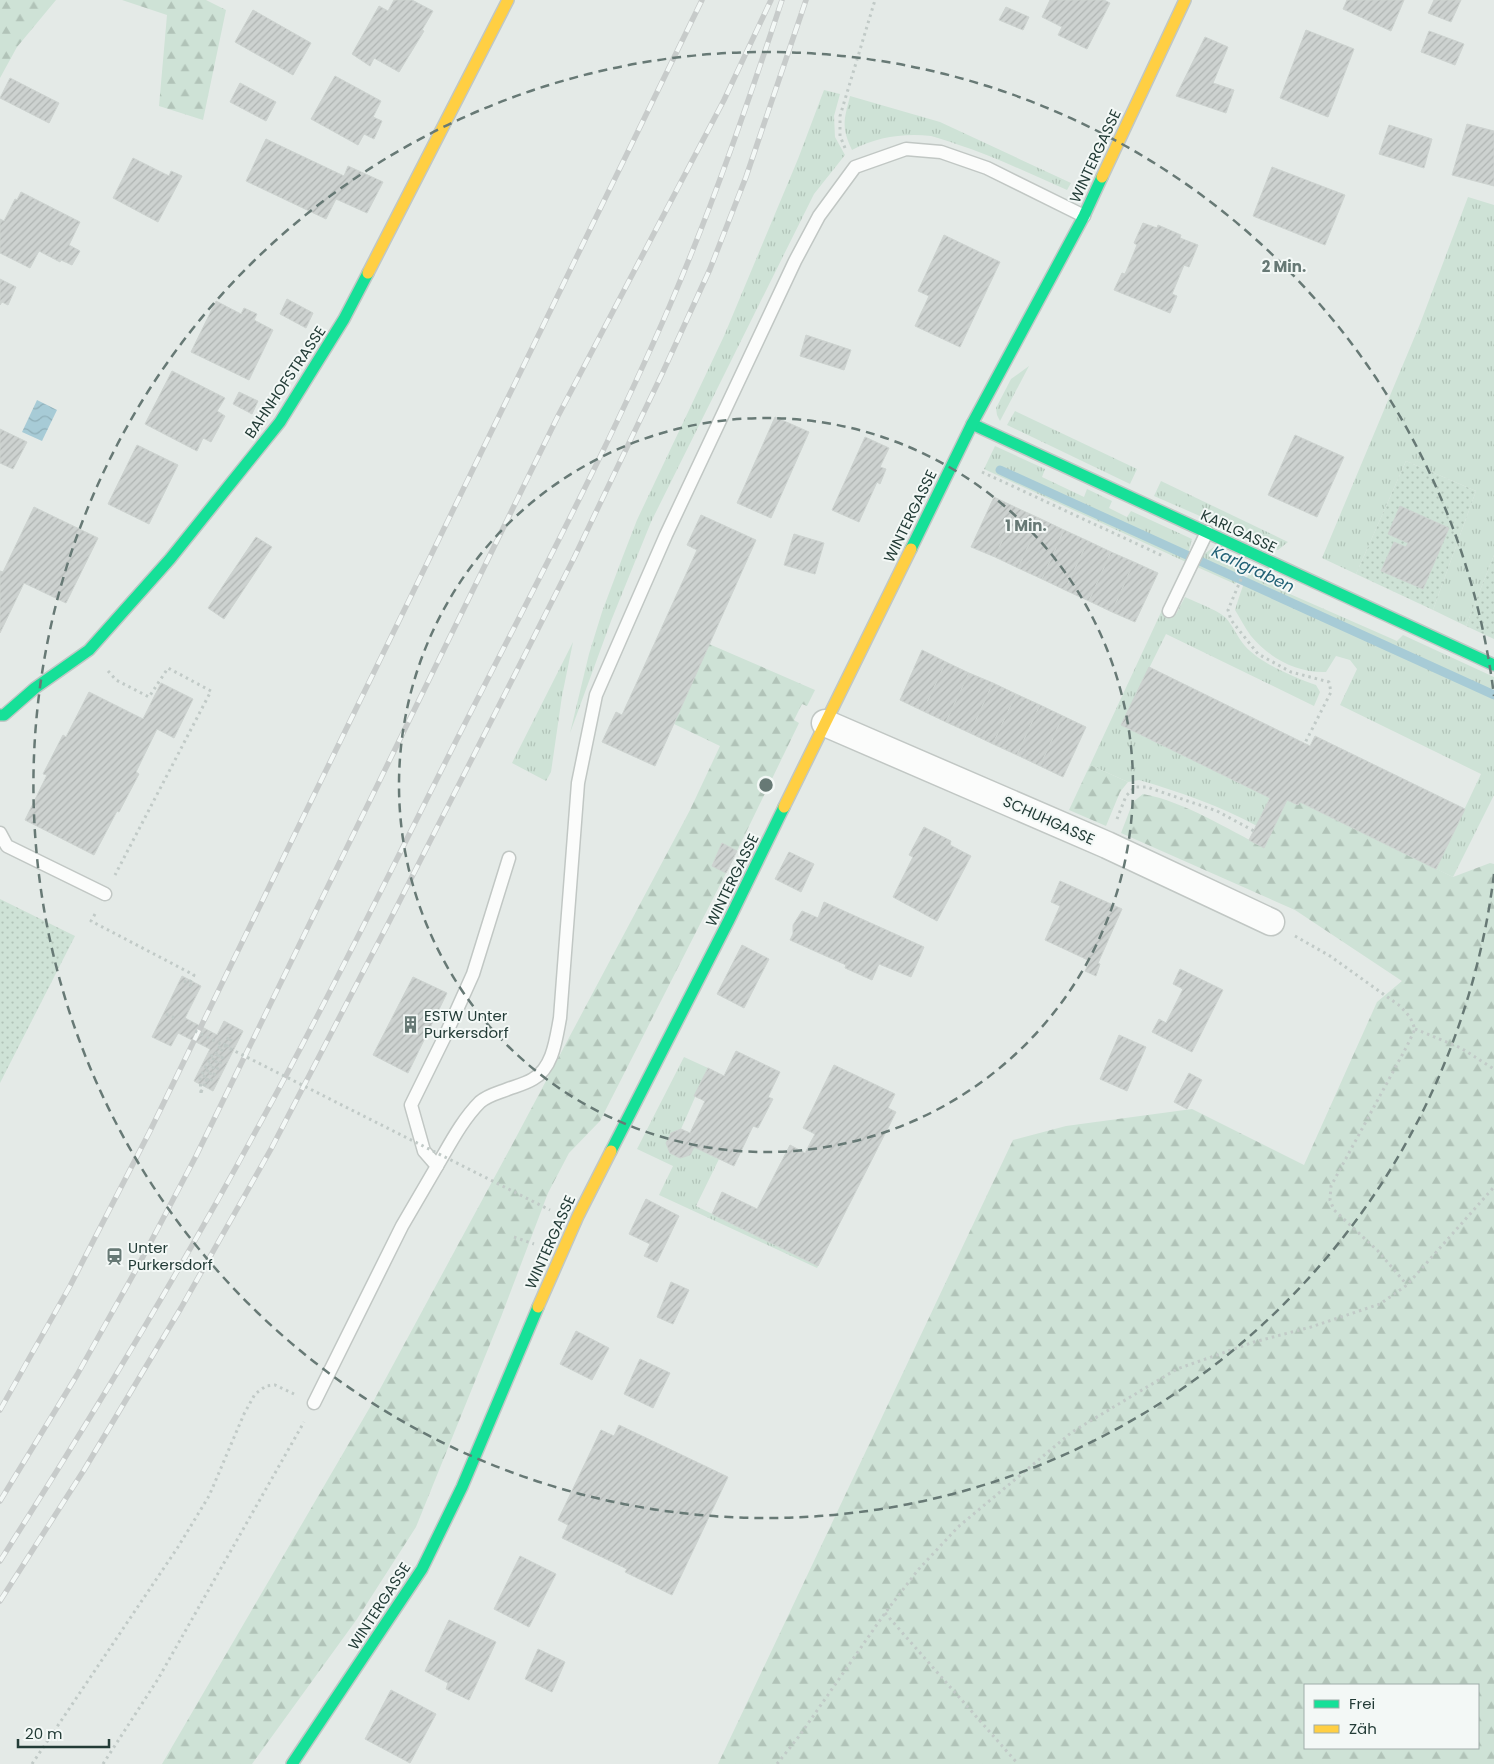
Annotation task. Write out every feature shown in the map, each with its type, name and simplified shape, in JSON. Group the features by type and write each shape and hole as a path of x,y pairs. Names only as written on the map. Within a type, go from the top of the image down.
{"street":[{"name":"BAHNHOFSTRASSE","path":"0,715 4,715 36,688 89,650 170,558 274,430 344,319 508,0"},
{"name":"WINTERGASSE","path":"292,1764 422,1568 462,1487 518,1352 578,1216 729,920 972,424 1084,216 1185,0"},
{"name":"KARLGASSE","path":"972,424 1494,665"},
{"name":"SCHUHGASSE","path":"826,722 1108,845 1271,922"}],"lane":[{"path":"314,1403 402,1226 458,1130 481,1102 491,1095 534,1079 543,1071 549,1060 560,1018 578,783 596,695 666,535 795,261 819,216 855,167 906,148 941,152 987,168 1084,216"},
{"path":"1169,611 1207,532"},
{"path":"0,833 7,846 105,894"},
{"path":"437,1166 424,1151 411,1105 473,974 509,858"}],"path":[{"path":"855,167 840,136 840,116 875,0"},
{"path":"982,472 1163,556"},
{"path":"1238,586 1228,610 1231,620 1258,654 1291,672 1328,682 1331,692 1305,743"},
{"path":"89,650 116,680 149,697 168,668 211,690 91,921 194,975 189,984"},
{"path":"1116,821 1126,796 1135,787 1147,787 1217,811 1254,831"},
{"path":"1271,922 1330,956 1400,1006 1410,1018 1414,1028 1407,1046 1331,1186 1330,1200 1334,1210 1378,1251 1407,1285"},
{"path":"184,981 194,986"},
{"path":"166,1014 177,1019"},
{"path":"1414,1028 1461,1048 1494,1069"},
{"path":"195,1031 550,1210"},
{"path":"221,1044 216,1053 212,1062 203,1079 210,1082 223,1058 218,1056 213,1053 200,1078 201,1093 205,1084 209,1076 217,1059 222,1050 230,1034 231,1039 227,1047"},
{"path":"777,1764 800,1735 884,1612 918,1570 958,1527 1072,1432 1177,1369 1254,1342 1311,1327 1380,1304 1407,1285 1494,1187"},
{"path":"32,1764 178,1547 209,1496 244,1414 255,1394 266,1386 276,1385 314,1403 158,1679 103,1764"},
{"path":"884,1612 1018,1764"}],"green space":[{"path":"0,0 56,0 17,47 0,78"},
{"path":"122,0 206,0 226,10 203,120 159,106 167,15"},
{"path":"824,90 840,94 834,116 835,137 845,155 814,194 651,522 611,621 570,733 589,654 602,612 637,520 724,336 798,159"},
{"path":"850,96 940,122 1071,183 1067,190 1012,165 931,136 910,135 890,137 852,150 845,129 846,111"},
{"path":"1468,197 1494,205 1494,555 1466,626 1433,610 1476,491 1406,461 1356,574 1322,558 1420,324"},
{"path":"1029,366 1000,421 996,408 1011,379"},
{"path":"1015,411 1137,469 1130,484 1007,425"},
{"path":"995,446 1045,469 1042,477 1084,497 1087,489 1112,501 1109,508 1127,517 1131,511 1192,539 1186,562 984,469"},
{"path":"1406,461 1476,491 1433,610 1356,574"},
{"path":"1161,481 1288,542 1278,550 1154,496"},
{"path":"1214,547 1244,564 1235,584 1197,567 1204,554"},
{"path":"1494,555 1494,639 1466,626"},
{"path":"1255,566 1277,577 1274,587 1397,641 1403,635 1494,677 1494,795 1453,877 1436,869 1481,774 1340,705 1357,669 1350,660 1336,656 1326,672 1315,672 1284,663 1258,644 1235,610 1245,581"},
{"path":"1185,597 1212,609 1226,618 1245,646 1259,658 1288,674 1316,685 1320,692 1314,706 1166,634 1121,725 1270,798 1257,826 1229,812 1185,795 1139,780 1128,782 1090,765 1163,608 1176,614"},
{"path":"573,642 562,696 551,772 546,781 512,763"},
{"path":"709,644 815,690 807,706 802,704 794,720 799,723 737,851 722,843 712,865 726,873 600,1121 569,1153 548,1193 501,1317 416,1527 357,1619 252,1764 162,1764 373,1402 690,810 720,746 674,724"},
{"path":"1090,765 1128,782 1120,792 1106,826 1069,810"},
{"path":"1143,794 1175,803 1264,847 1287,800 1298,805 1300,802 1453,877 1490,863 1494,864 1494,1764 718,1764 1013,1140 1066,1126 1192,1109 1304,1165 1377,1002 1402,981 1295,910 1121,833 1133,802"},
{"path":"0,899 75,936 0,1083"},
{"path":"684,1057 708,1068 681,1129 671,1133 666,1143 670,1153 680,1158 694,1147 719,1159 696,1206 818,1266 817,1268 659,1195 673,1166 637,1149"}],"water":[{"path":"37,400 57,410 42,441 22,432"}],"building":[{"path":"394,0 412,0 433,11 422,30 424,31 399,72 374,58 370,66 352,54 379,6 388,11"},
{"path":"1050,0 1104,0 1110,3 1087,49 1058,35 1062,27 1042,17"},
{"path":"1347,0 1404,0 1391,31 1343,9"},
{"path":"1434,0 1461,0 1451,22 1428,13"},
{"path":"1006,7 1029,17 1023,30 999,20"},
{"path":"253,10 311,43 293,75 235,42"},
{"path":"1306,30 1354,49 1328,117 1280,98"},
{"path":"1429,31 1464,44 1455,65 1421,52"},
{"path":"1205,37 1228,47 1213,83 1234,90 1226,113 1176,96"},
{"path":"335,76 381,101 373,117 382,121 374,139 364,134 358,145 311,119"},
{"path":"10,78 59,103 49,123 0,98"},
{"path":"240,83 276,102 266,121 230,102"},
{"path":"1467,124 1494,131 1494,186 1452,175"},
{"path":"1389,125 1432,139 1424,168 1379,154"},
{"path":"266,139 344,176 348,166 383,182 367,213 336,199 326,219 246,181"},
{"path":"133,158 169,176 171,171 182,176 158,222 113,198"},
{"path":"1272,167 1345,195 1325,245 1253,216"},
{"path":"21,192 80,222 69,245 80,251 72,265 61,260 60,262 39,251 30,268 0,253 0,219 4,221 15,199 17,200"},
{"path":"1143,223 1157,228 1158,225 1181,235 1180,238 1198,245 1189,267 1184,265 1172,294 1177,296 1170,313 1114,290 1122,273 1125,274 1137,245 1134,243"},
{"path":"944,235 1000,262 960,347 915,326 929,296 918,291"},
{"path":"0,279 16,287 8,305 2,302 0,305"},
{"path":"287,299 313,313 306,328 280,314"},
{"path":"216,301 241,314 244,308 257,314 254,320 273,330 249,380 191,352"},
{"path":"806,335 851,350 844,370 800,356"},
{"path":"172,371 225,398 217,411 225,416 211,442 203,438 197,451 145,424"},
{"path":"239,392 258,401 252,414 233,404"},
{"path":"775,417 809,432 771,518 737,503"},
{"path":"0,429 27,442 13,469 0,463"},
{"path":"1295,435 1344,457 1317,517 1268,495"},
{"path":"865,437 889,448 880,467 886,469 880,484 877,482 859,522 832,510"},
{"path":"137,445 178,465 149,524 108,504"},
{"path":"994,497 1017,508 995,557 971,547"},
{"path":"1400,506 1449,528 1423,589 1381,571 1394,542 1406,547 1408,543 1388,534"},
{"path":"34,507 98,538 66,603 24,583 0,633 0,571 3,572"},
{"path":"1017,508 1041,519 1018,568 995,557"},
{"path":"701,515 756,540 655,766 602,742 616,712 622,715 697,550 687,545"},
{"path":"1041,519 1064,530 1042,579 1018,568"},
{"path":"1064,530 1088,541 1065,590 1042,579"},
{"path":"794,534 824,543 815,574 784,565"},
{"path":"256,537 272,547 224,619 208,608"},
{"path":"1088,541 1111,552 1089,601 1065,590"},
{"path":"1111,552 1134,562 1112,612 1089,601"},
{"path":"1134,562 1158,573 1135,622 1112,612"},
{"path":"922,650 946,662 923,711 900,700"},
{"path":"946,662 969,673 946,722 923,711"},
{"path":"1149,667 1310,746 1315,736 1465,809 1436,869 1300,802 1298,805 1287,800 1264,848 1249,840 1270,798 1121,725"},
{"path":"969,673 993,683 970,733 946,722"},
{"path":"161,683 193,699 174,738 157,729 136,772 139,774 94,855 25,820 47,775 43,774 63,735 66,737 89,692 143,719"},
{"path":"993,683 1016,694 993,744 970,733"},
{"path":"1016,694 1040,705 1017,755 993,744"},
{"path":"1040,705 1063,716 1040,766 1017,755"},
{"path":"1063,716 1086,727 1063,777 1040,766"},
{"path":"924,827 951,841 950,845 971,856 937,921 893,897 913,857 909,855"},
{"path":"722,843 737,851 726,873 712,866"},
{"path":"789,852 814,864 801,892 775,879"},
{"path":"1060,881 1122,909 1098,963 1100,964 1096,976 1085,971 1090,961 1045,940 1060,906 1051,902"},
{"path":"824,902 924,947 911,977 879,964 872,980 845,968 846,965 790,940 793,934 793,925 802,911 818,918"},
{"path":"742,945 769,959 744,1008 717,994"},
{"path":"1180,969 1223,990 1192,1052 1152,1032 1159,1019 1166,1023 1183,989 1173,984"},
{"path":"182,976 201,986 185,1018 217,1035 224,1021 243,1031 213,1091 194,1081 210,1049 178,1033 171,1046 152,1037"},
{"name":"ESTW Unter Purkersdorf","path":"413,977 447,993 408,1073 373,1055"},
{"path":"1119,1035 1146,1047 1127,1091 1100,1079"},
{"path":"736,1051 780,1072 768,1097 773,1099 758,1128 753,1126 734,1166 694,1147 690,1155 680,1158 670,1153 666,1143 671,1133 681,1129 690,1133 705,1101 694,1096 708,1068 724,1076"},
{"path":"834,1065 895,1094 888,1108 896,1112 818,1266 712,1214 722,1192 757,1209 790,1145 805,1153 815,1134 803,1128"},
{"path":"1189,1073 1202,1080 1187,1109 1174,1102"},
{"path":"646,1199 679,1216 657,1262 644,1256 650,1244 629,1234"},
{"path":"671,1282 689,1290 673,1324 657,1317"},
{"path":"576,1331 609,1348 592,1380 560,1364"},
{"path":"640,1359 670,1373 653,1408 624,1394"},
{"path":"619,1425 728,1477 672,1595 625,1572 627,1569 562,1538 568,1525 558,1520 601,1430 614,1436"},
{"path":"520,1556 556,1574 529,1627 494,1609"},
{"path":"449,1620 496,1642 469,1700 446,1689 448,1683 425,1671"},
{"path":"538,1649 565,1662 552,1692 525,1679"},
{"path":"391,1690 436,1714 410,1763 365,1739"}],"waterway":[{"name":"Karlgraben","path":"1000,470 1494,695"}],"railway":[{"path":"0,1410 70,1286 149,1133 702,0"},
{"path":"0,1501 77,1375 137,1268 196,1156 558,416 724,100 771,0"},
{"path":"0,1561 130,1352 252,1138 329,993 565,528 645,361 686,267 729,154 782,0"},
{"path":"0,1601 84,1470 181,1308 271,1149 574,558 710,269 746,177 806,0"}],"traffic: fast":[{"path":"911,549 972,424 1084,216 1102,177"},
{"path":"0,715 4,715 35,688 89,650 170,559 280,422 344,319 368,273"},
{"path":"972,424 1494,665"},
{"path":"611,1151 729,920 784,807"},
{"path":"292,1764 422,1569 462,1487 538,1307"}],"traffic: slow":[{"path":"368,273 508,0"},
{"path":"1102,177 1185,0"},
{"path":"784,807 911,549"},
{"path":"538,1307 578,1216 611,1151"}],"place":[{"name":"ESTW Unter Purkersdorf","path":"410,1024"},
{"name":"Unter Purkersdorf","path":"114,1256"}]}
